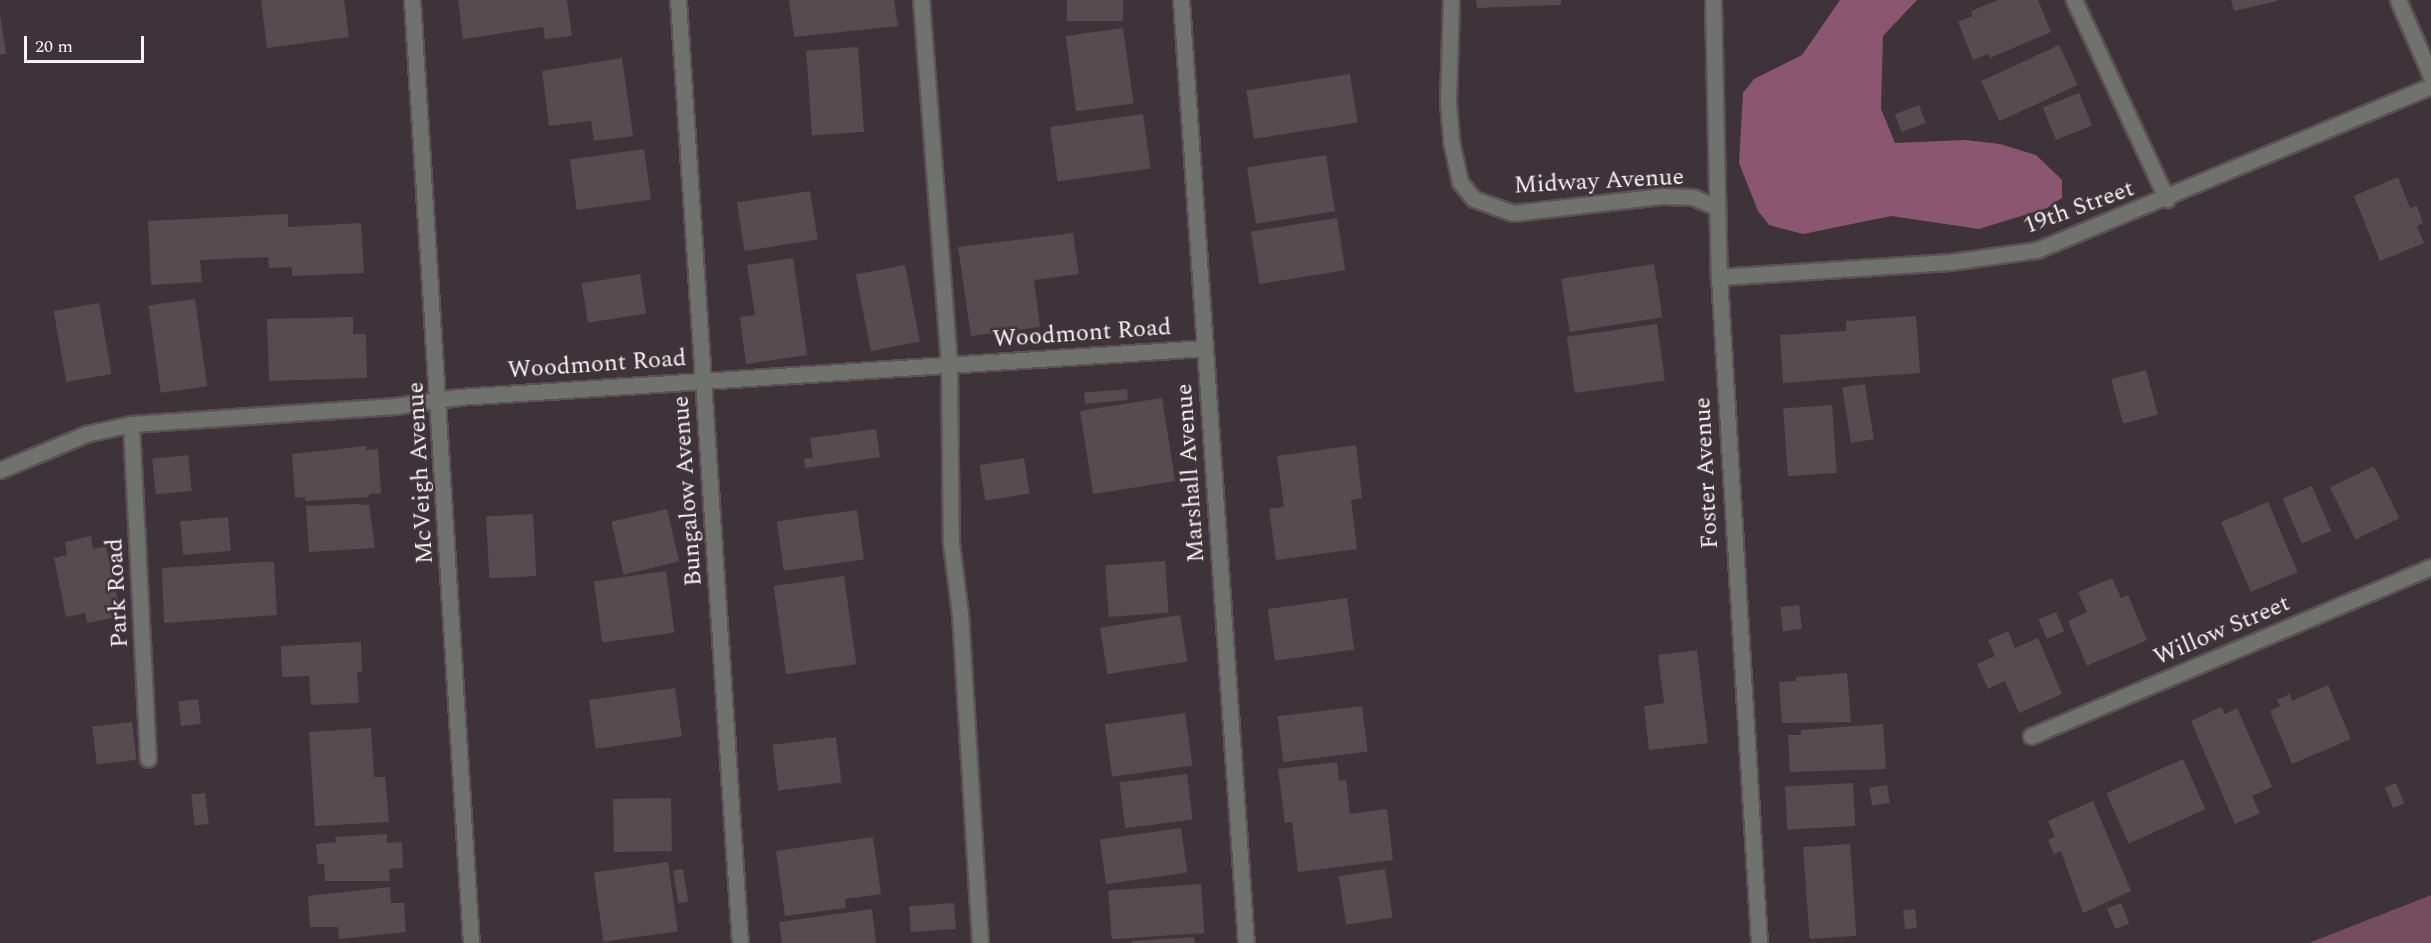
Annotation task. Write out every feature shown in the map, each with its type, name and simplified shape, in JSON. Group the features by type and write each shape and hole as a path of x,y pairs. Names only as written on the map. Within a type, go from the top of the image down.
{"street":[{"name":"McVeigh Avenue","path":"412,0 439,399 471,943"},
{"name":"Bungalow Avenue","path":"678,0 740,943"},
{"path":"921,0 948,365 951,543 960,614 980,943"},
{"name":"Marshall Avenue","path":"1181,0 1246,943"},
{"name":"Midway Avenue","path":"1451,0 1448,103 1451,141 1460,182 1474,199 1513,213 1663,196 1693,197 1717,207"},
{"name":"Foster Avenue","path":"1713,0 1719,277 1759,943"},
{"path":"2074,0 2167,199"},
{"path":"2398,0 2431,76"},
{"name":"19th Street","path":"1719,277 2007,256 2037,250 2167,199 2431,86"},
{"name":"Woodmont Road","path":"0,470 86,434 131,424 395,406 439,399 704,380 1205,348"},
{"name":"Park Road","path":"131,424 148,759"},
{"name":"Willow Street","path":"2031,736 2431,567"}],"shaded area":[{"path":"1840,0 1917,0 1883,36 1881,109 1895,143 1965,140 2000,144 2036,155 2062,180 2062,198 2047,208 1979,229 1891,216 1803,234 1769,225 1758,211 1739,163 1743,93 1754,79 1802,55"},
{"path":"2431,895 2431,943 2309,943"}],"building":[{"path":"261,0 344,0 349,37 267,48"},
{"path":"458,0 567,0 572,36 545,39 543,27 463,39"},
{"path":"789,0 894,0 898,26 794,37"},
{"path":"1067,0 1123,0 1123,21 1067,21"},
{"path":"1476,0 1561,0 1561,5 1477,8"},
{"path":"1998,0 2038,0 2051,32 1990,58 1988,54 1973,60 1958,22 1972,16 1971,11"},
{"path":"2231,0 2277,0 2277,1 2234,11"},
{"path":"0,14 6,54 0,54"},
{"path":"1123,28 1134,103 1076,111 1066,36"},
{"path":"2059,45 2078,85 2000,121 1981,81"},
{"path":"858,47 864,132 812,135 806,51"},
{"path":"622,58 633,136 594,141 591,121 549,126 542,71"},
{"path":"1350,74 1358,122 1254,139 1246,90"},
{"path":"2079,93 2092,125 2056,140 2043,108"},
{"path":"1919,105 1926,123 1902,132 1895,114"},
{"path":"1143,114 1151,168 1058,182 1050,127"},
{"path":"644,149 651,200 577,210 570,159"},
{"path":"1326,155 1335,211 1256,224 1247,168"},
{"path":"2398,177 2410,208 2417,206 2423,223 2417,226 2424,243 2380,261 2354,196"},
{"path":"810,191 818,239 745,251 737,203"},
{"path":"288,214 288,227 361,223 364,273 292,276 292,267 269,268 268,257 200,260 202,282 151,285 148,221"},
{"path":"1337,218 1345,270 1259,284 1251,232"},
{"path":"1073,233 1079,274 1034,280 1040,327 971,336 958,247"},
{"path":"793,258 807,355 746,364 740,317 755,315 747,265"},
{"path":"1654,264 1662,317 1570,332 1561,279"},
{"path":"905,265 920,342 871,351 856,275"},
{"path":"640,274 646,314 588,323 582,283"},
{"path":"195,299 207,386 161,393 148,306"},
{"path":"99,303 112,374 66,382 54,311"},
{"path":"1916,316 1920,373 1783,383 1780,335 1846,331 1846,321"},
{"path":"353,317 353,334 366,334 367,378 269,381 267,319"},
{"path":"1657,324 1665,380 1575,393 1567,337"},
{"path":"2146,370 2158,414 2123,424 2111,379"},
{"path":"1865,384 1874,439 1851,443 1842,388"},
{"path":"1127,389 1128,400 1085,404 1084,393"},
{"path":"1162,398 1175,481 1093,494 1080,411"},
{"path":"1832,405 1837,473 1788,476 1783,408"},
{"path":"876,429 880,457 805,468 804,459 813,458 810,438"},
{"path":"1356,445 1362,498 1351,500 1357,549 1276,560 1269,509 1284,507 1277,456"},
{"path":"366,446 366,450 378,449 381,493 369,494 369,497 305,501 305,497 295,498 292,454"},
{"path":"188,455 192,491 156,495 152,459"},
{"path":"1024,458 1030,494 985,501 980,465"},
{"path":"2374,466 2399,518 2355,540 2330,487"},
{"path":"2312,486 2331,531 2302,544 2283,499"},
{"path":"2268,502 2298,572 2251,592 2221,522"},
{"path":"369,505 375,548 309,552 306,506"},
{"path":"667,509 679,562 624,574 611,522"},
{"path":"857,510 864,560 784,571 777,521"},
{"path":"533,514 536,576 489,578 486,516"},
{"path":"228,517 231,551 183,555 180,521"},
{"path":"91,536 93,549 106,546 119,606 110,608 112,618 87,623 85,613 66,617 54,558 67,555 65,542"},
{"path":"1165,561 1169,613 1109,617 1105,565"},
{"path":"274,562 277,615 164,623 162,568"},
{"path":"666,571 675,632 602,643 594,581"},
{"path":"844,576 856,664 786,674 774,586"},
{"path":"2112,578 2121,598 2128,595 2147,640 2087,666 2068,621 2087,612 2078,592"},
{"path":"1347,598 1354,649 1275,661 1268,609"},
{"path":"1799,605 1802,629 1783,631 1780,607"},
{"path":"2056,612 2064,631 2047,639 2039,619"},
{"path":"1180,615 1187,661 1107,674 1100,628"},
{"path":"2008,631 2015,648 2038,638 2062,694 2019,713 2005,681 1988,689 1977,664 1995,656 1988,640"},
{"path":"361,642 362,672 357,672 359,703 311,705 309,676 282,677 281,646"},
{"path":"1697,650 1708,743 1649,750 1644,706 1664,703 1658,655"},
{"path":"1847,673 1851,722 1782,723 1779,682 1796,681 1796,677"},
{"path":"2328,685 2351,739 2292,764 2270,711 2280,706 2277,700 2290,694 2292,701"},
{"path":"675,688 682,737 596,749 589,700"},
{"path":"198,699 201,724 181,726 178,701"},
{"path":"1362,706 1368,752 1283,762 1278,716"},
{"path":"2221,707 2225,714 2237,708 2272,787 2252,796 2260,813 2235,824 2191,721"},
{"path":"1185,713 1192,765 1112,777 1105,724"},
{"path":"132,722 137,760 97,765 92,727"},
{"path":"1883,724 1886,769 1790,772 1788,735 1801,735 1801,730"},
{"path":"371,728 374,777 385,777 389,822 315,826 309,732"},
{"path":"836,737 842,783 778,790 772,745"},
{"path":"2183,759 2205,809 2129,843 2106,793"},
{"path":"1337,762 1339,781 1346,780 1350,814 1387,809 1393,860 1298,872 1292,822 1285,823 1278,769"},
{"path":"1187,774 1193,820 1125,828 1120,782"},
{"path":"1853,783 1855,826 1787,829 1785,787"},
{"path":"2396,783 2404,803 2393,808 2385,787"},
{"path":"1887,785 1890,803 1872,806 1869,788"},
{"path":"205,793 209,824 195,825 191,795"},
{"path":"671,798 672,851 614,852 613,799"},
{"path":"2093,801 2131,891 2083,913 2061,851 2054,854 2048,840 2055,837 2048,821"},
{"path":"1181,828 1187,873 1106,884 1100,839"},
{"path":"387,834 387,843 402,842 403,868 389,869 390,881 325,881 324,864 318,864 316,844 336,842 335,837"},
{"path":"873,837 881,894 845,899 846,908 785,916 776,851"},
{"path":"1850,844 1856,936 1810,939 1803,847"},
{"path":"668,862 678,931 603,942 594,872"},
{"path":"683,869 688,902 678,903 673,871"},
{"path":"1385,869 1393,917 1346,925 1339,876"},
{"path":"1201,884 1204,933 1112,939 1108,890"},
{"path":"390,887 391,903 404,903 406,932 339,939 338,927 310,927 308,896"},
{"path":"954,903 956,929 911,932 909,906"},
{"path":"2121,903 2129,923 2115,929 2107,909"},
{"path":"872,909 876,943 782,943 779,922"},
{"path":"1915,909 1917,928 1905,929 1903,910"},
{"path":"1194,937 1195,943 1132,943 1132,941"}]}
